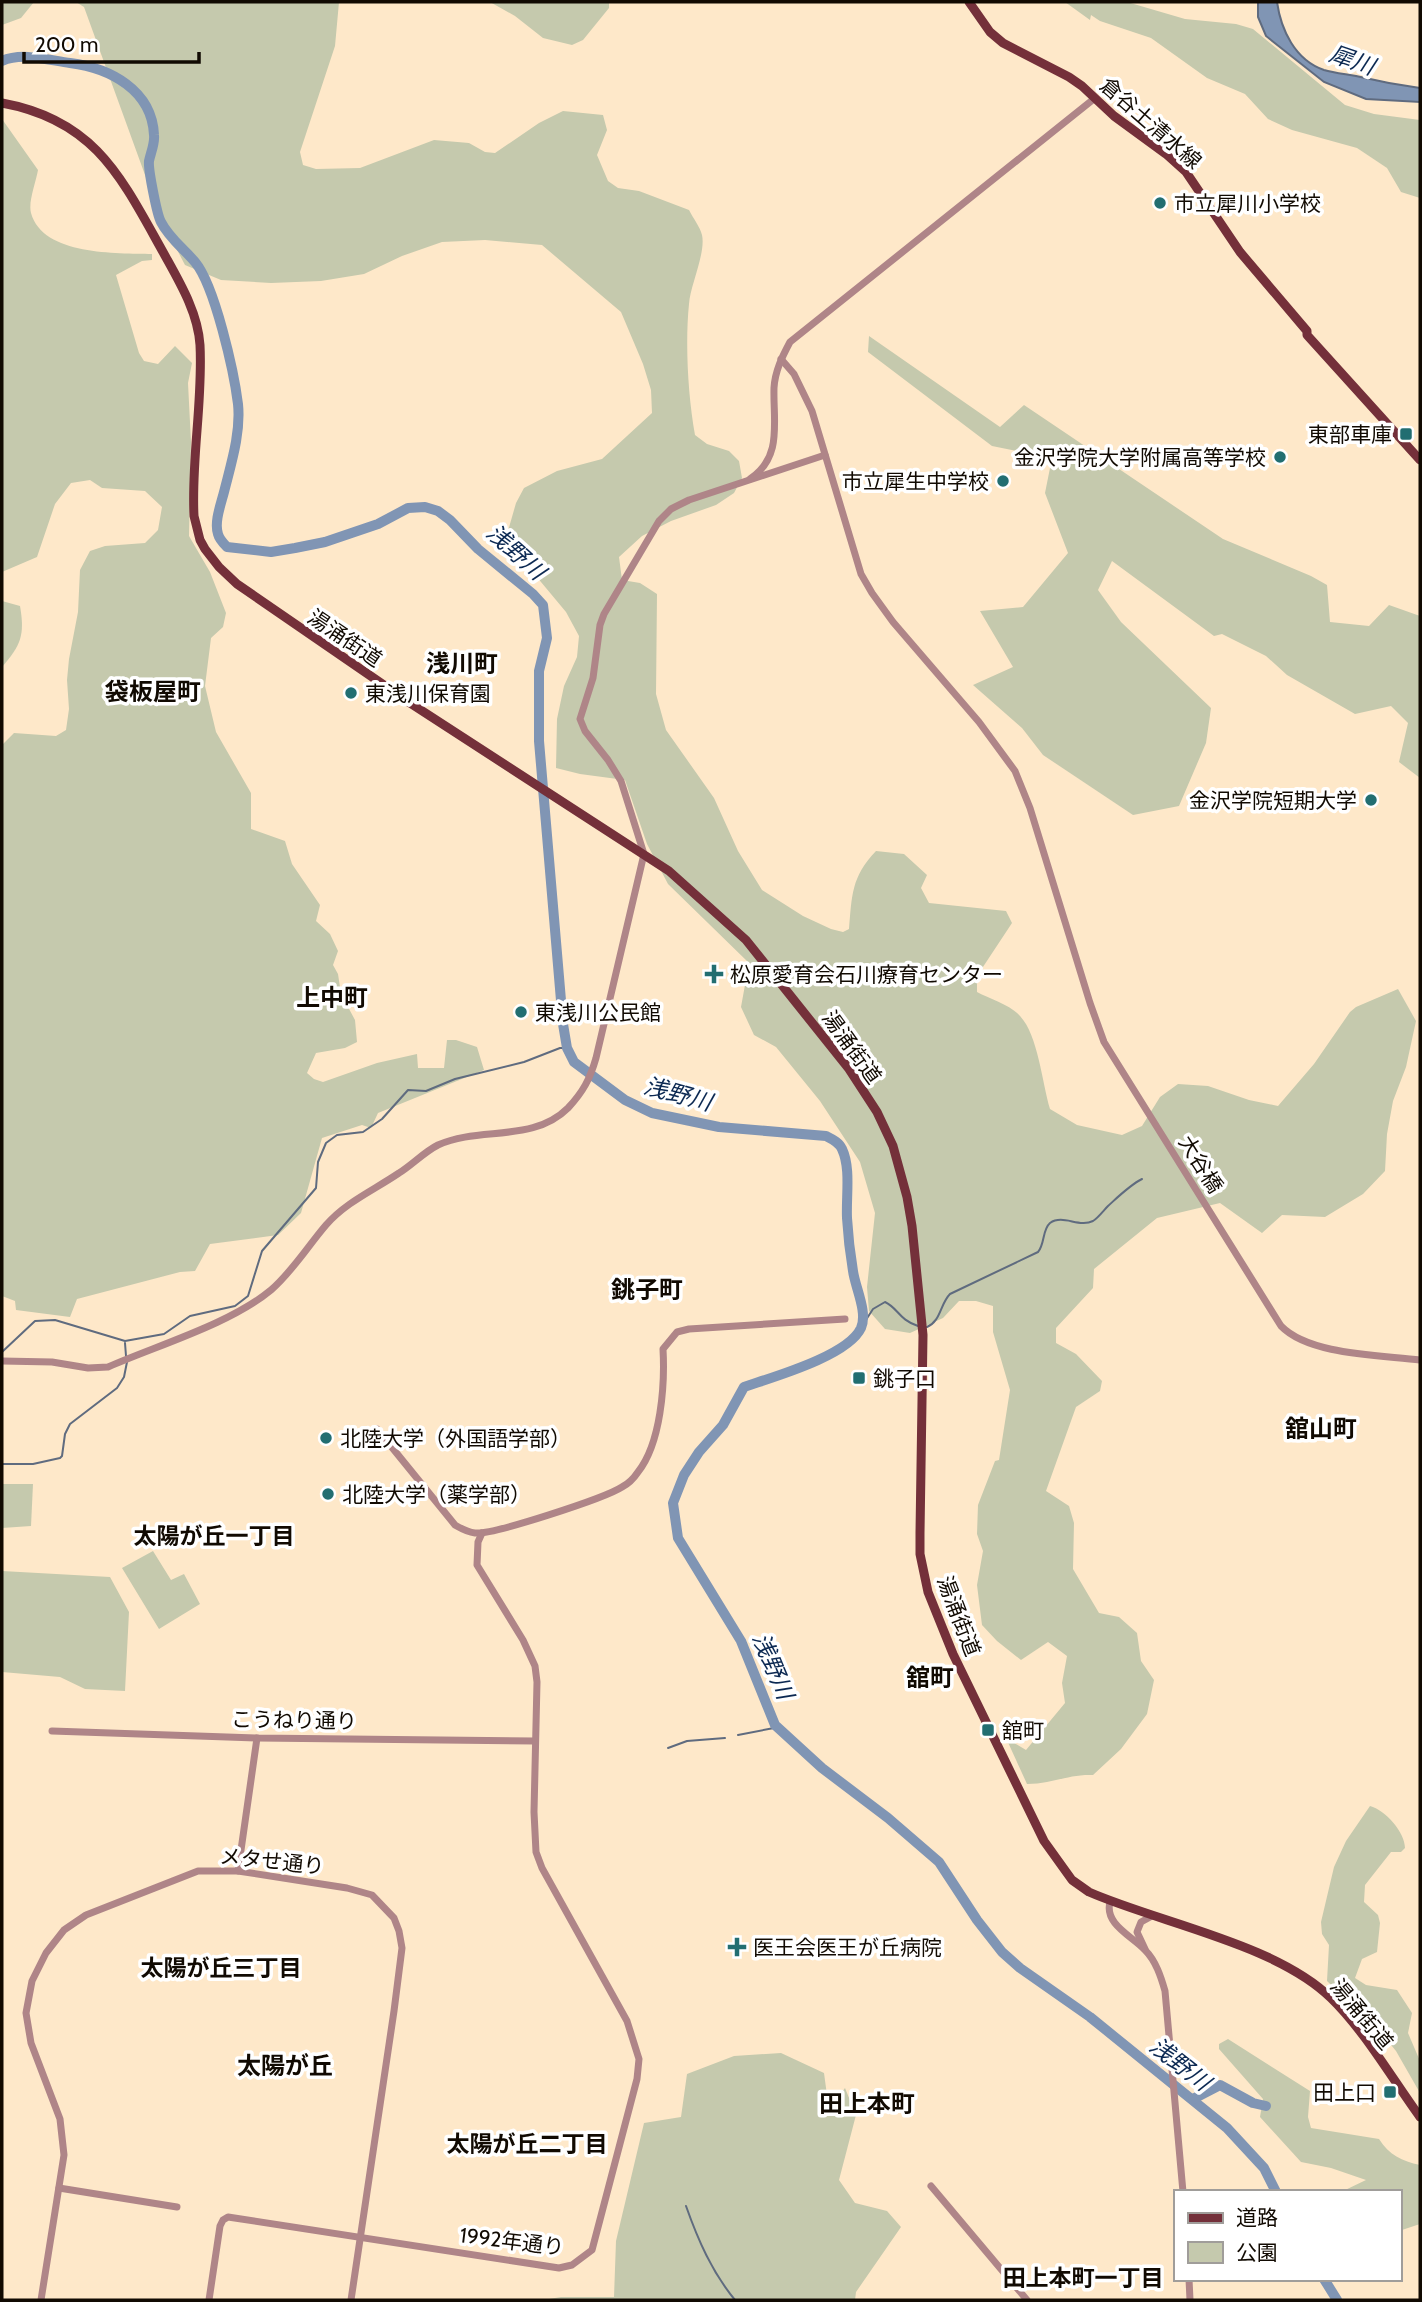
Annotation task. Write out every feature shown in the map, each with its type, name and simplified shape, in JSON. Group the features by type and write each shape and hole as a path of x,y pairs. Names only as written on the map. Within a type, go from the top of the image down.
{"main road":[{"name":"倉谷土清水線","path":"969,2 990,32 1003,43 1069,77 1186,172 1240,251 1305,329 1307,335 1420,460"},
{"name":"湯涌街道","path":"2,103 31,110 66,125 99,151 126,186 192,309 200,345 194,516 200,540 210,558 237,584 298,628 669,871 746,940 849,1069 877,1112 893,1146 907,1197 921,1310 923,1335 920,1554 928,1592 953,1654 1044,1841 1072,1880 1089,1892 1110,1902 1274,1960 1316,1986 1331,1998 1354,2025 1420,2117"}],"street":[{"path":"741,485 764,467 771,456 776,425 774,388 781,359 790,342 1095,98"},
{"name":"大谷橋","path":"781,359 794,374 811,411 861,574 893,622 993,740 1023,787 1104,1042 1281,1326 1289,1334 1312,1345 1420,1360"},
{"path":"2,1361 52,1362 88,1368 108,1367 242,1311 273,1289 327,1224 350,1204 436,1146 462,1137 528,1130 560,1115 581,1095 590,1079 596,1058 645,854 621,781 585,732 580,719 593,678 600,625 611,600 659,521 671,509 689,500 825,455"},
{"path":"377,1429 456,1525 464,1531 482,1533 589,1502 619,1489 637,1474 658,1419 665,1383 663,1349 677,1332 845,1319"},
{"name":"1992年通り","path":"209,2300 223,2220 228,2217 559,2268 572,2265 592,2250 637,2079 639,2059 627,2021 542,1868 536,1852 535,1666 523,1640 477,1565 478,1542 482,1533"},
{"name":"こうねり通り","path":"52,1731 257,1738 536,1741"},
{"path":"238,1871 257,1738"},
{"name":"メタせ通り","path":"41,2300 64,2155 60,2119 31,2043 26,2013 32,1981 46,1953 64,1930 86,1915 198,1871 238,1871 347,1888 372,1895 394,1918 399,1931 402,1948 396,1998 351,2300"},
{"path":"1110,1902 1108,1908 1111,1917 1132,1940 1146,1950"},
{"path":"1152,1916 1142,1923 1138,1931 1159,1971 1165,1991 1183,2190"},
{"path":"931,2186 1027,2300"},
{"path":"59,2188 177,2207"},
{"path":"1189,2281 1190,2300"}],"green space":[{"path":"2,2 34,2 21,18 2,25"},
{"path":"76,2 339,2 335,46 300,152 303,165 316,169 360,168 434,140 469,143 485,152 495,153 539,123 563,111 603,115 607,130 597,155 608,181 618,188 639,191 689,210 701,232 703,242 690,297 687,336 695,435 707,444 729,451 739,461 742,478 734,493 716,505 671,521 642,536 619,557 622,580 640,583 657,594 656,694 666,730 714,798 738,851 762,890 803,916 831,929 843,932 849,929 857,878 876,851 904,854 927,875 921,888 929,903 1006,911 1012,923 977,976 977,992 1011,1009 1026,1024 1035,1047 1050,1109 1077,1125 1122,1135 1142,1126 1160,1097 1178,1084 1208,1086 1249,1100 1278,1106 1314,1064 1350,1012 1398,989 1416,1021 1406,1067 1393,1101 1387,1134 1385,1171 1363,1194 1325,1217 1282,1215 1262,1233 1220,1203 1157,1218 1094,1269 1093,1288 1056,1328 1056,1343 1076,1354 1102,1381 1100,1391 1076,1407 1046,1491 1069,1506 1074,1523 1073,1569 1099,1613 1119,1617 1137,1633 1141,1661 1154,1680 1147,1714 1121,1749 1093,1775 1027,1784 1006,1738 1026,1750 1065,1703 1062,1683 1067,1656 1048,1642 1021,1660 982,1625 977,1585 983,1551 977,1534 978,1505 995,1461 999,1460 1010,1390 993,1332 993,1306 976,1301 959,1301 943,1318 910,1333 885,1329 869,1311 867,1287 875,1213 860,1162 820,1101 776,1047 754,1035 741,1007 749,963 668,884 647,844 625,780 556,768 557,719 564,686 577,657 579,636 566,612 511,546 508,531 516,503 524,488 557,471 602,459 652,413 651,390 621,312 542,245 485,240 442,242 402,256 364,274 321,281 271,283 221,280 185,265 161,219 84,7"},
{"path":"490,2 609,2 609,8 583,40 572,45 543,38 515,16"},
{"path":"1065,2 1127,2 1185,19 1236,24 1253,29 1345,105 1374,114 1420,120 1420,198 1401,192 1387,168 1357,148 1292,130 1268,119 1245,94 1207,78 1151,38 1100,21 1091,15 1090,20"},
{"path":"2,119 38,170 30,208 38,227 65,245 101,252 152,254 152,260 142,261 116,275 139,353 144,361 158,364 175,346 192,363 188,383 191,442 189,536 210,572 226,613 223,627 211,638 205,686 216,732 251,793 251,829 285,841 292,864 320,905 316,921 330,934 338,951 333,965 338,974 341,994 355,1020 357,1042 345,1048 316,1053 307,1073 323,1082 377,1063 417,1054 418,1068 444,1068 447,1040 477,1047 484,1070 378,1113 371,1128 362,1125 322,1138 301,1213 278,1235 210,1244 195,1271 180,1272 77,1299 70,1317 16,1310 15,1301 2,1296 2,745 14,733 56,736 66,730 69,709 67,680 78,612 80,570 90,551 105,546 145,543 158,530 162,507 145,491 102,488 90,480 71,483 55,504 37,557 2,572"},
{"path":"869,336 1000,427 1024,405 1223,539 1327,585 1330,622 1369,626 1389,605 1420,616 1420,778 1399,762 1408,723 1391,706 1355,714 1287,675 1266,656 1222,634 1214,636 1112,561 1098,590 1121,622 1211,708 1206,743 1179,806 1133,815 1043,755 1022,728 973,685 1013,667 980,611 1023,607 1068,553 1045,493 1052,458 992,446 868,352"},
{"path":"2,601 20,606 22,632 14,652 2,667"},
{"path":"2,1484 33,1484 31,1526 2,1528"},
{"path":"153,1551 171,1580 184,1574 200,1604 159,1629 122,1568"},
{"path":"2,1571 110,1577 129,1612 125,1691 85,1689 60,1677 2,1672"},
{"path":"1370,1806 1382,1812 1393,1823 1402,1835 1405,1848 1401,1852 1391,1852 1365,1885 1364,1902 1378,1915 1380,1923 1377,1952 1362,1959 1355,1978 1366,1985 1397,1990 1412,2013 1408,2033 1420,2061 1420,2093 1396,2051 1379,2030 1327,1981 1329,1945 1322,1934 1321,1922 1334,1867 1346,1841"},
{"path":"1228,2039 1310,2091 1308,2117 1311,2128 1379,2139 1396,2156 1420,2165 1420,2224 1401,2230 1401,2190 1345,2190 1366,2180 1331,2168 1301,2162 1260,2117 1263,2099 1219,2049 1219,2044"},
{"path":"781,2053 824,2073 829,2110 845,2088 856,2115 839,2180 855,2203 887,2211 901,2227 856,2292 855,2300 543,2300 561,2297 614,2297 616,2241 644,2123 681,2117 687,2074 734,2056"}],"water":[{"path":"1258,2 1277,2 1291,43 1314,65 1332,72 1420,88 1420,102 1366,99 1324,82 1266,36 1258,17"}],"waterway":[{"name":"浅野川","path":"2,61 18,57 35,58 100,70 126,84 146,105 154,135 149,166 159,218 168,233 195,262 210,290 236,390 239,415 237,437 217,524 219,536 227,547 271,552 325,542 378,524 408,508 425,507 438,511 450,520 478,549 543,605 547,638 539,671 539,741 563,1024 567,1048 574,1062 625,1100 652,1113 719,1127 826,1136 842,1149 847,1173 850,1251 863,1315 861,1328 841,1348 826,1356 744,1387 723,1425 699,1452 684,1475 673,1503 678,1538 741,1641 775,1725 822,1768 888,1818 939,1862 977,1920 1002,1952 1020,1968 1090,2017 1227,2128 1264,2168 1275,2190"},
{"path":"2,1352 35,1321 55,1320 125,1341 164,1334 190,1316 235,1306 248,1296 262,1251 316,1188 318,1162 326,1143 337,1135 363,1132 382,1119 408,1090 426,1091 455,1079 567,1048"},
{"path":"927,1327 938,1317 950,1294 1038,1252 1050,1223 1060,1220 1082,1223 1093,1221 1142,1179"},
{"path":"862,1326 873,1309 885,1302 907,1321 918,1326"},
{"path":"125,1343 126,1356"},
{"path":"2,1464 33,1464 60,1458 70,1424 117,1388 124,1377 127,1362"},
{"path":"738,1735 774,1728 775,1725"},
{"path":"668,1748 687,1741 725,1738"},
{"path":"1193,2099 1220,2085 1253,2103 1266,2106"},
{"path":"686,2206 706,2255 735,2300"},
{"name":"浅野川","path":"1325,2281 1337,2300"}],"place":[{"name":"市立犀川小学校","path":"1160,203"},
{"name":"東部車庫","path":"1406,434"},
{"name":"金沢学院大学附属高等学校","path":"1280,457"},
{"name":"市立犀生中学校","path":"1003,481"},
{"name":"東浅川保育園","path":"351,693"},
{"name":"金沢学院短期大学","path":"1371,800"},
{"name":"松原愛育会石川療育センター","path":"714,974"},
{"name":"東浅川公民館","path":"521,1012"},
{"name":"銚子口","path":"859,1378"},
{"name":"北陸大学（外国語学部）","path":"326,1438"},
{"name":"北陸大学（薬学部）","path":"328,1494"},
{"name":"舘町","path":"988,1730"},
{"name":"医王会医王が丘病院","path":"737,1947"},
{"name":"田上口","path":"1390,2092"}],"district":[{"name":"浅川町","path":"462,663"},
{"name":"袋板屋町","path":"153,691"},
{"name":"上中町","path":"332,997"},
{"name":"銚子町","path":"647,1289"},
{"name":"舘山町","path":"1321,1428"},
{"name":"太陽が丘一丁目","path":"214,1536"},
{"name":"舘町","path":"930,1677"},
{"name":"太陽が丘三丁目","path":"221,1968"},
{"name":"太陽が丘","path":"285,2065"},
{"name":"田上本町","path":"867,2103"},
{"name":"太陽が丘二丁目","path":"527,2144"},
{"name":"田上本町一丁目","path":"1083,2278"}],"water label":[{"name":"犀川","path":"1352,60"}]}
